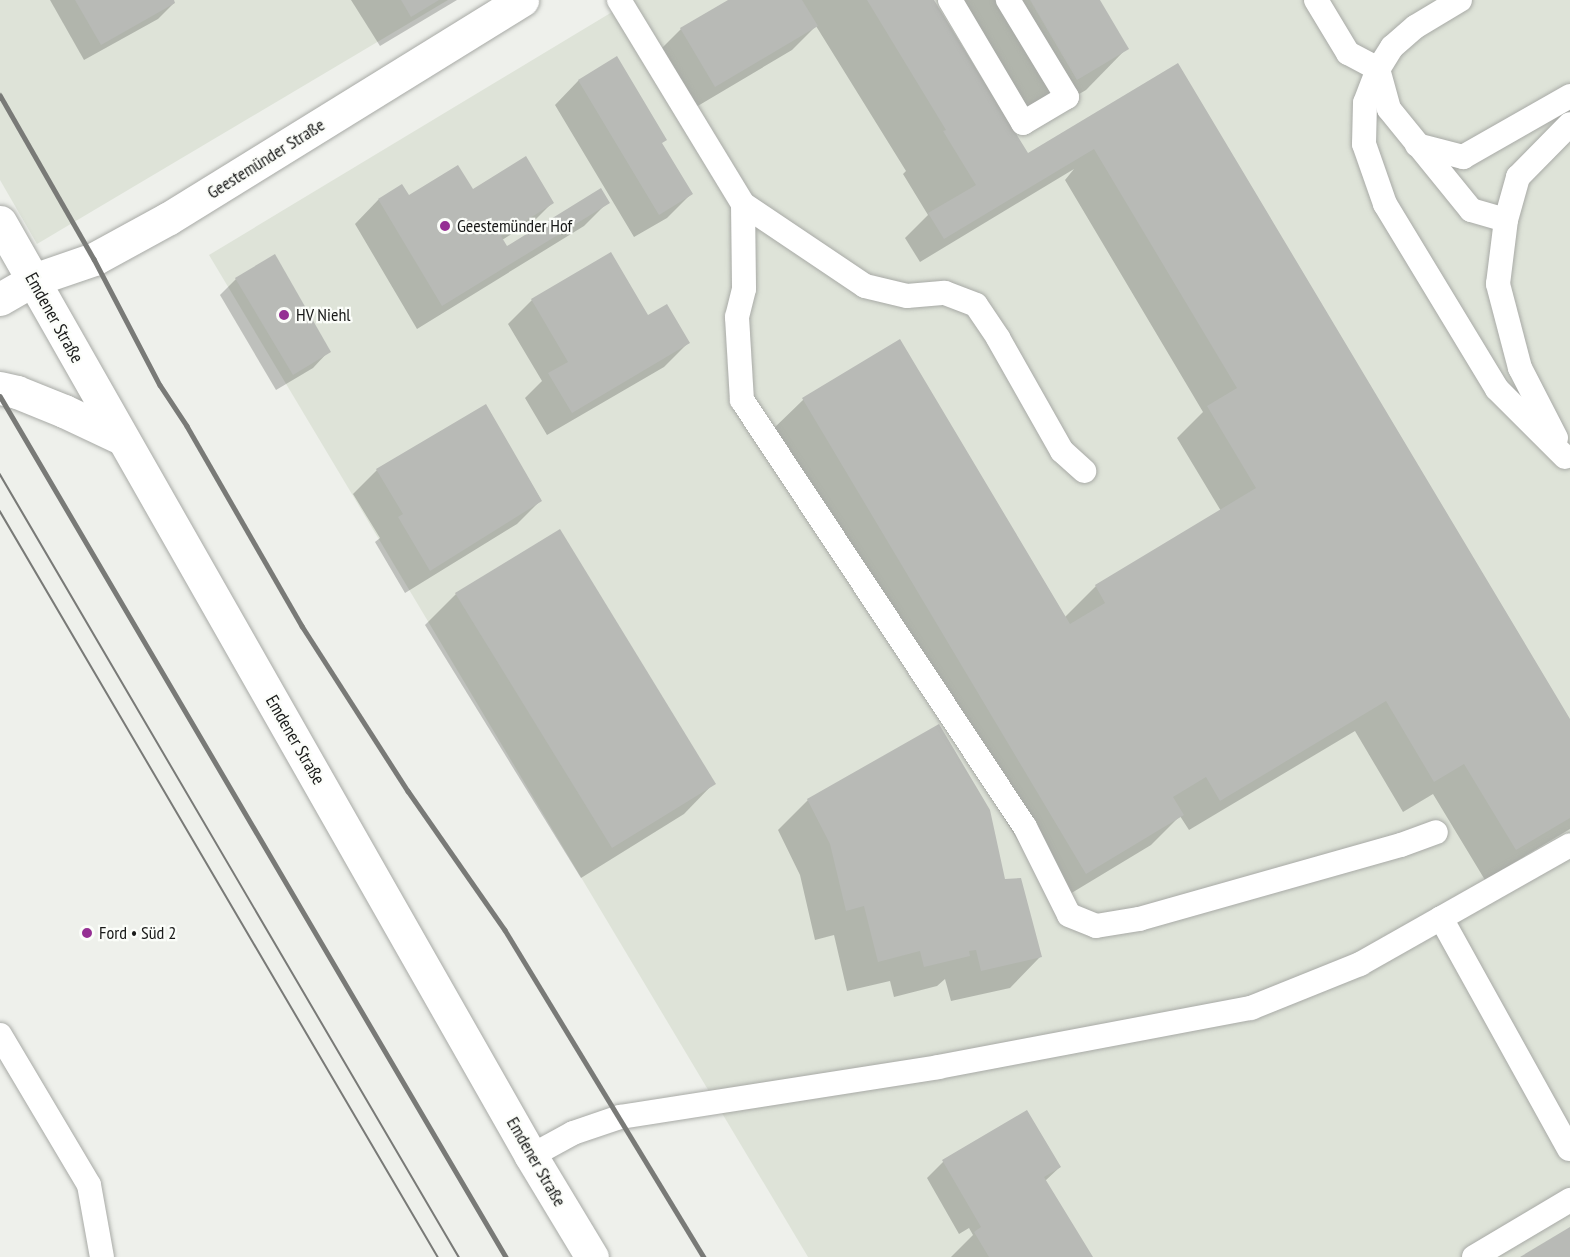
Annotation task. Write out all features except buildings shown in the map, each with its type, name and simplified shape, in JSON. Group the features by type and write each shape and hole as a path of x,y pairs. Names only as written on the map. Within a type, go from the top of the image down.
{"street":[{"name":"Geestemünder Straße","path":"0,299 33,280 94,260 169,218 522,0"},
{"name":"Emdener Straße","path":"0,222 531,1155 592,1257"},
{"path":"0,388 17,392 64,411 122,438"}],"lane":[{"path":"619,0 743,204 865,286 907,296 945,293 976,305 998,338 1062,451 1084,471"},
{"path":"950,0 1023,123 1066,97 1008,0"},
{"path":"1316,0 1348,53 1378,69 1389,109 1471,210 1506,220"},
{"path":"1460,0 1415,27 1392,47 1378,69 1365,103 1364,144 1385,204 1497,389 1568,460"},
{"path":"1417,145 1463,158 1570,96"},
{"path":"1565,133 1518,177 1506,220 1498,284 1520,368 1568,460"},
{"path":"743,204 744,289 736,317 742,400 1025,827 1069,915 1096,926 1140,919 1401,845 1436,832"},
{"path":"531,1155 573,1132 620,1117 938,1067 1251,1008 1360,964 1570,845"},
{"path":"1441,918 1569,1149"},
{"path":"0,1035 89,1185 102,1257"},
{"path":"1474,1257 1570,1200"}],"shaded area":[{"path":"0,0 448,0 37,244 0,180"},
{"path":"632,0 1570,0 1570,1257 808,1257 209,255"}],"tram line":[{"path":"0,474 459,1257"},
{"path":"0,511 438,1257"}],"railway":[{"path":"0,95 94,259 160,385 187,426 302,626 408,791 505,930 704,1257"},
{"path":"0,396 506,1257"}],"place":[{"name":"Geestemünder Hof","path":"445,226"},
{"name":"HV Niehl","path":"284,315"},
{"name":"Ford • Süd 2","path":"87,933"}]}
